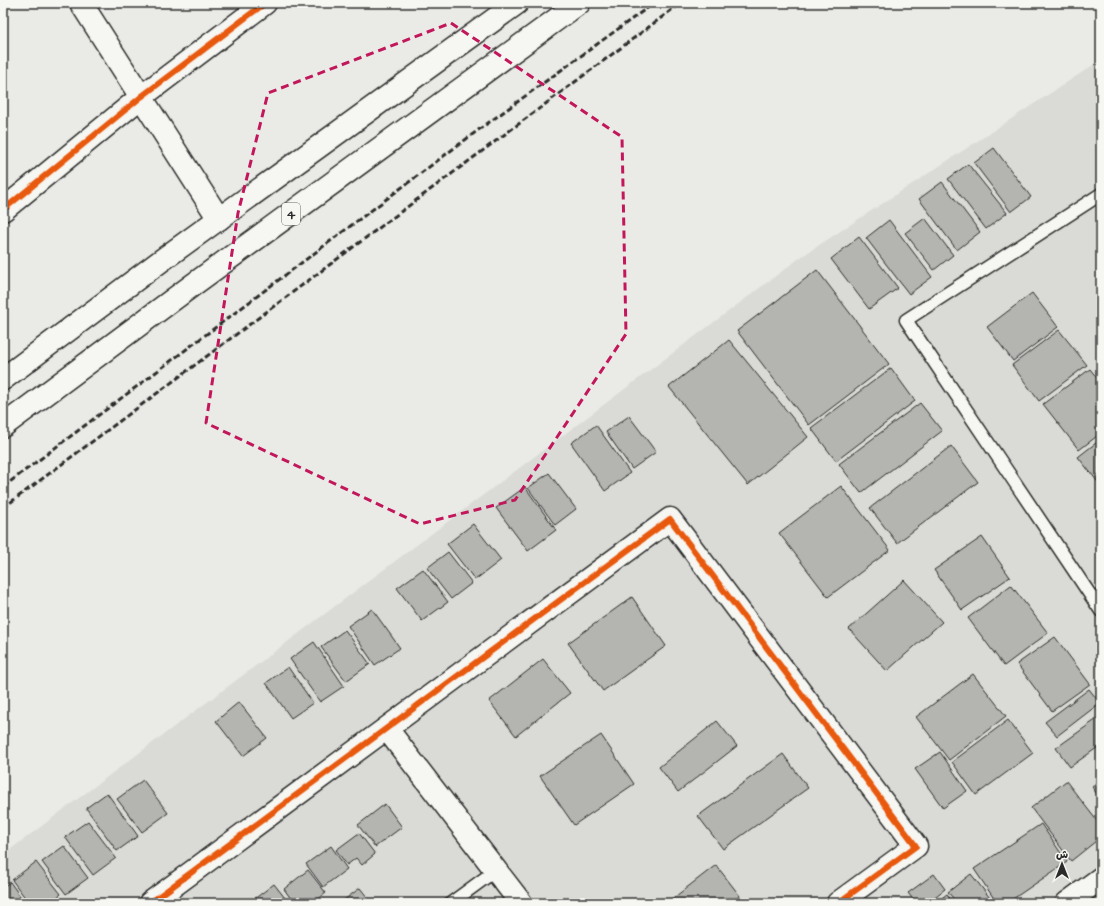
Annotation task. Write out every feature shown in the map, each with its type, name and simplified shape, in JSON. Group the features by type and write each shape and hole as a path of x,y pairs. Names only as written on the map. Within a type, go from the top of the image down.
{"street":[{"path":"81,3 219,219"},
{"path":"3,210 141,97 265,3"},
{"path":"3,379 219,219 517,3"},
{"name":"4","path":"3,426 196,282 579,3"},
{"path":"163,900 387,728 670,519 916,846 838,903"},
{"path":"387,728 521,903"},
{"path":"1067,903 1101,878"}],"lane":[{"path":"1101,194 906,320 1101,611"},
{"path":"451,903 496,870"}],"highlighted area":[{"path":"451,23 622,137 626,334 515,500 420,524 206,423 238,213 268,93"}],"shaded area":[{"path":"1101,60 1101,903 3,903 3,855 801,257"}],"building":[{"path":"994,148 1031,197 1011,212 974,163"},
{"path":"968,164 1007,213 986,229 948,179"},
{"path":"942,182 980,232 957,250 919,199"},
{"path":"925,218 953,255 934,270 905,233"},
{"path":"889,220 932,277 909,294 866,238"},
{"path":"859,237 898,288 869,309 831,259"},
{"path":"817,270 889,364 809,425 737,331"},
{"path":"1032,293 1058,327 1013,361 987,327"},
{"path":"1059,330 1087,365 1039,401 1012,365"},
{"path":"729,340 808,437 748,485 669,387"},
{"path":"891,368 915,401 836,461 811,428"},
{"path":"1090,369 1101,383 1101,433 1079,450 1043,404"},
{"path":"920,403 942,431 861,493 839,464"},
{"path":"629,416 656,452 632,469 606,432"},
{"path":"596,425 630,473 605,491 571,443"},
{"path":"1101,439 1101,486 1078,457"},
{"path":"951,446 978,482 897,543 870,508"},
{"path":"549,473 576,509 555,525 528,488"},
{"path":"841,486 890,550 828,597 779,533"},
{"path":"525,487 556,530 528,551 496,508"},
{"path":"473,524 501,560 475,580 447,544"},
{"path":"982,537 1010,577 962,610 934,570"},
{"path":"448,552 472,583 451,599 427,568"},
{"path":"423,569 448,602 422,621 397,588"},
{"path":"904,580 942,622 887,671 849,629"},
{"path":"1011,585 1048,633 1004,666 968,618"},
{"path":"632,597 666,646 603,691 568,643"},
{"path":"372,609 400,648 375,665 348,626"},
{"path":"345,630 370,664 346,681 321,647"},
{"path":"1055,637 1090,684 1052,711 1017,664"},
{"path":"314,642 344,686 320,702 290,659"},
{"path":"543,659 570,693 516,736 489,701"},
{"path":"288,667 313,703 291,718 266,683"},
{"path":"973,674 1006,716 949,760 916,717"},
{"path":"1089,689 1100,703 1057,736 1045,722"},
{"path":"239,702 267,738 243,756 216,721"},
{"path":"1101,716 1101,745 1070,767 1056,748"},
{"path":"1008,720 1033,753 976,795 952,762"},
{"path":"717,721 737,746 678,792 659,767"},
{"path":"601,735 634,784 574,825 540,776"},
{"path":"940,752 967,791 943,808 915,769"},
{"path":"783,754 808,788 723,849 698,816"},
{"path":"143,780 168,813 142,832 117,799"},
{"path":"1066,781 1101,826 1101,837 1071,861 1031,808"},
{"path":"1101,781 1101,800 1092,787"},
{"path":"107,793 138,836 117,851 86,808"},
{"path":"385,804 402,827 375,847 358,825"},
{"path":"88,821 116,858 93,875 65,837"},
{"path":"1041,824 1067,862 1007,903 997,903 974,869"},
{"path":"359,833 375,854 362,865 356,858 347,865 336,850"},
{"path":"64,846 88,878 66,894 42,862"},
{"path":"331,846 347,869 323,887 306,864"},
{"path":"36,862 61,894 50,903 29,903 12,880"},
{"path":"716,865 740,896 731,903 667,903"},
{"path":"308,870 326,893 313,903 294,903 284,889"},
{"path":"934,874 945,889 927,903 916,903 908,893"},
{"path":"971,874 994,903 957,903 948,892"},
{"path":"10,882 25,903 3,903 3,887"},
{"path":"274,884 289,903 249,903"},
{"path":"360,888 372,903 340,903"},
{"path":"947,894 953,903 935,903"}],"railway":[{"path":"3,487 477,131 654,3"},
{"path":"3,508 681,3"}],"cycle path":[{"path":"3,210 141,97 265,3"},
{"path":"150,903 670,519 916,846 838,903"}]}
